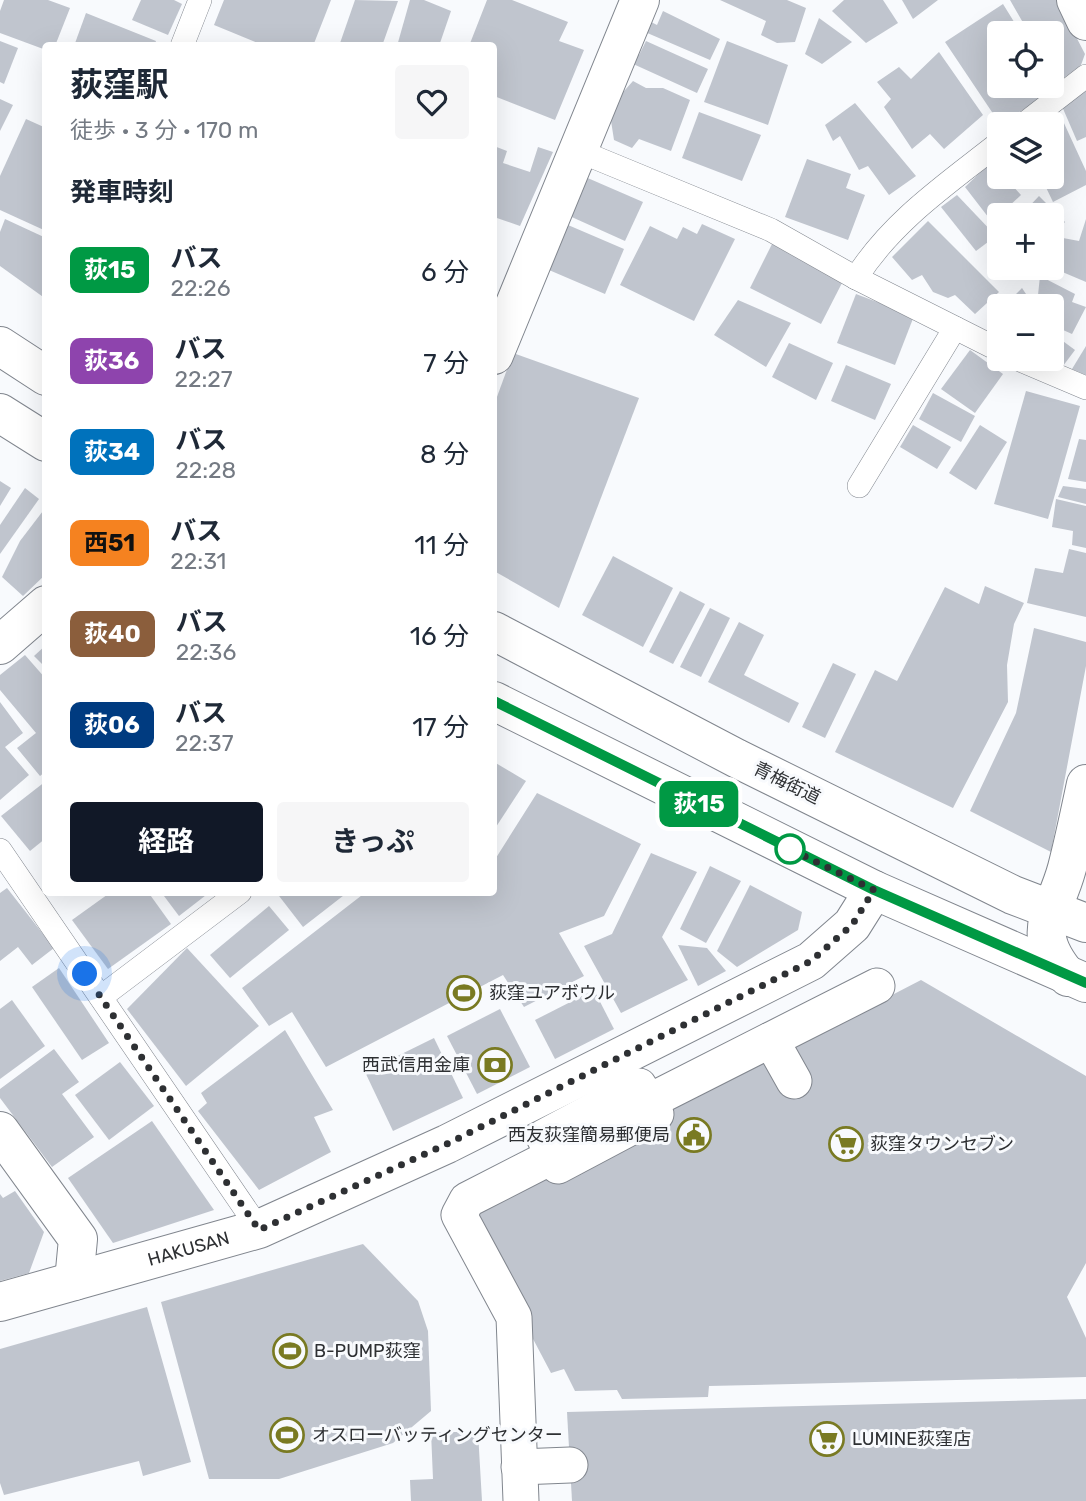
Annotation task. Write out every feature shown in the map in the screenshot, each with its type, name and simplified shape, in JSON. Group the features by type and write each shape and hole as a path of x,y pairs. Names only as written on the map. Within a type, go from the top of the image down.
{"street":[{"path":"497,348 640,0"},
{"path":"1076,0 1086,21"},
{"path":"0,346 42,373"},
{"path":"0,413 42,439"},
{"path":"0,645 42,608"},
{"name":"青梅街道","path":"497,633 736,758 1049,909 1086,923"},
{"path":"497,702 874,890 1077,980"},
{"path":"1077,980 1052,958 1046,932 1049,909 1066,872 1086,784"},
{"name":"HAKUSAN","path":"0,1302 259,1230 447,1144 811,961 852,925 874,890"},
{"path":"521,1501 514,1317 485,1256 459,1215 467,1200 553,1156 544,1137 639,1086 648,1102 877,986"},
{"path":"771,1040 794,1081"},
{"path":"0,1131 78,1239 74,1281"},
{"path":"519,1467 570,1465"}],"lane":[{"path":"184,42 200,0"},
{"path":"1040,112 1086,76"},
{"path":"579,151 771,230 856,278 987,343"},
{"path":"856,278 873,251 906,217 987,153"},
{"path":"859,486 955,328"},
{"path":"1046,371 1086,388"},
{"path":"0,850 259,1230"},
{"path":"101,997 235,896"}],"building":[{"path":"4,0 48,0 70,8 57,42 42,42 42,49 0,33 0,11"},
{"path":"141,0 174,0 182,4 168,35 132,20"},
{"path":"224,0 331,0 315,42 255,42 214,25"},
{"path":"355,0 398,1 383,42 340,42"},
{"path":"410,0 424,0 451,11 440,42 398,42"},
{"path":"487,0 512,0 568,22 559,41 584,50 555,120 497,97 497,42 471,42"},
{"path":"720,0 787,0 806,8 795,42 777,43 761,35 766,21"},
{"path":"844,0 883,0 898,23 866,43 832,11"},
{"path":"902,0 938,0 913,19"},
{"path":"1010,0 1057,0 1085,54 1081,65 1064,78 1064,21 1022,21"},
{"path":"1003,4 1014,21 987,21 987,98 1042,98 1019,112 992,112 945,42"},
{"path":"663,11 720,39 710,60 645,32 649,21 657,25"},
{"path":"86,13 156,41 156,42 75,42"},
{"path":"819,18 852,42 822,64 805,54"},
{"path":"0,41 18,48 4,84 0,82"},
{"path":"646,41 708,69 697,93 631,63 634,52 639,55"},
{"path":"727,41 788,65 768,125 704,102"},
{"path":"939,52 983,115 944,149 930,134 912,149 884,107 891,99 877,82 899,67 911,79"},
{"path":"633,81 646,88 663,88 690,100 671,151 639,139 632,148 614,140 609,108"},
{"path":"1086,91 1086,137 1077,141 1061,104"},
{"path":"0,99 13,105 0,131"},
{"path":"855,103 916,176 889,195 868,166 859,170 840,136 833,141 825,125"},
{"path":"699,112 761,135 742,181 682,158"},
{"path":"26,119 42,126 42,229 0,210 0,176"},
{"path":"1064,123 1086,171 1086,185 1053,202 1047,189 1064,189"},
{"path":"497,147 507,151 503,163 530,172 538,147 553,152 520,226 497,218"},
{"path":"807,159 851,174 846,188 865,195 848,240 785,217"},
{"path":"987,166 987,189 1016,189 1021,195 1012,203 987,203 987,216 965,187"},
{"path":"583,176 643,202 625,241 565,214"},
{"path":"957,195 987,227 987,243 976,251 941,207"},
{"path":"1039,196 1046,203 1032,203"},
{"path":"5,219 42,236 42,296 0,266 0,232"},
{"path":"1086,219 1086,282 1064,273 1064,238 1079,241"},
{"path":"928,221 999,292 987,294 987,303 975,314 955,295 948,298 933,292 922,275 912,280 892,257"},
{"path":"561,222 624,249 605,294 542,267"},
{"path":"702,224 735,239 694,321 620,285 650,226 677,239 683,227 697,234"},
{"path":"772,244 843,281 821,324 750,288"},
{"path":"1040,280 1048,280 1075,294 1072,302 1086,307 1072,334 1064,330 1064,294 1038,294"},
{"path":"856,294 914,316 895,365 837,343"},
{"path":"738,300 791,323 766,367 714,335"},
{"path":"1064,342 1075,350 1064,365"},
{"path":"789,343 833,363 816,400 772,377"},
{"path":"1086,346 1086,375 1072,369"},
{"path":"970,350 987,362 987,371 999,371 1003,374 975,413 941,389"},
{"path":"513,353 639,398 559,608 497,573 497,397"},
{"path":"846,365 891,384 875,420 831,401"},
{"path":"1026,391 1080,406 1048,519 994,504"},
{"path":"933,393 975,416 961,442 919,419"},
{"path":"913,425 951,447 937,469 900,447"},
{"path":"980,425 1007,442 976,490 949,473"},
{"path":"1079,439 1086,440 1086,482 1068,479"},
{"path":"0,481 11,488 0,506"},
{"path":"1063,486 1086,489 1086,504 1058,497"},
{"path":"25,488 39,499 0,554 0,525"},
{"path":"1056,499 1086,506 1086,548 1072,545 1073,531 1052,527"},
{"path":"42,512 42,578 23,596 2,577 20,541"},
{"path":"1069,549 1086,553 1086,617 1027,603 1035,568 1063,573"},
{"path":"613,556 673,588 643,647 582,615"},
{"path":"985,586 1024,603 1014,624 1007,665 1008,702 953,808 835,752 875,670 897,681 945,587 979,604"},
{"path":"680,591 705,604 673,664 649,652"},
{"path":"710,608 730,618 701,677 680,667"},
{"path":"739,622 764,635 744,675 799,703 789,723 708,682"},
{"path":"1034,628 1086,642 1086,666 1051,852 970,811 1016,713"},
{"path":"42,649 42,664 34,656"},
{"path":"25,655 42,674 40,776 17,748 36,733 0,690 0,675"},
{"path":"833,663 856,674 825,738 802,727"},
{"path":"0,702 23,733 5,747 29,775 0,800"},
{"path":"497,764 526,781 497,825"},
{"path":"42,784 42,841 30,851 1,816"},
{"path":"537,793 641,844 604,916 559,933 584,976 524,1007 503,975 326,1067 292,1012 269,1026 242,988 361,896 497,896 497,856"},
{"path":"651,853 697,872 662,937 688,980 621,1013 584,946 612,934"},
{"path":"710,866 741,881 706,943 680,929"},
{"path":"750,885 802,912 798,930 737,967 717,951"},
{"path":"7,888 54,948 32,965 18,947 0,961 0,893"},
{"path":"105,896 151,896 171,924 108,969 72,920"},
{"path":"164,896 205,896 179,916"},
{"path":"279,896 343,896 303,927"},
{"path":"269,906 289,930 230,978 210,955"},
{"path":"678,945 707,948 726,971 698,986"},
{"path":"187,948 259,1026 186,1086 127,1009"},
{"path":"59,968 109,1043 82,1060 32,987"},
{"name":"荻窪タウンセブン","path":"921,980 1086,1076 1086,1263 1067,1297 1086,1338 1086,1377 709,1386 708,1397 622,1399 617,1390 575,1391 564,1369 551,1373 503,1282 475,1211"},
{"path":"594,990 614,1029 555,1059 535,1020"},
{"path":"12,1000 45,1046 0,1079 0,1009"},
{"path":"500,1009 530,1067 477,1094 447,1036"},
{"path":"285,1030 333,1110 314,1117 331,1152 259,1190 198,1111 207,1103 201,1093"},
{"path":"434,1038 463,1098 393,1131 365,1072"},
{"path":"54,1049 79,1082 62,1094 94,1137 52,1167 0,1098 0,1089"},
{"path":"120,1062 154,1106 109,1140 75,1095"},
{"path":"152,1121 214,1210 113,1243 68,1178"},
{"path":"15,1191 44,1232 29,1273 0,1281 0,1194 3,1198"},
{"path":"363,1244 418,1301 428,1331 431,1411 393,1443 279,1479 209,1479 161,1302"},
{"path":"147,1307 191,1462 143,1476 139,1461 4,1495 0,1483 0,1349"},
{"name":"LUMINE荻窪店","path":"1086,1399 1086,1501 572,1501 567,1412"},
{"path":"431,1432 478,1432 482,1501 411,1501 410,1480 433,1479"}],"bus line":[{"name":"荻15","path":"497,703 874,890 1086,983"}],"place":[{"name":"荻窪ユアボウル","path":"464,993"},
{"name":"西武信用金庫","path":"495,1065"},
{"name":"西友荻窪簡易郵便局","path":"694,1135"},
{"name":"荻窪タウンセブン","path":"846,1144"},
{"name":"B-PUMP荻窪","path":"290,1351"},
{"name":"オスローバッティングセンター","path":"287,1435"},
{"name":"LUMINE荻窪店","path":"827,1439"}],"route":[{"path":"85,974 259,1230 447,1144 811,961 852,925 874,890 790,849"}]}
